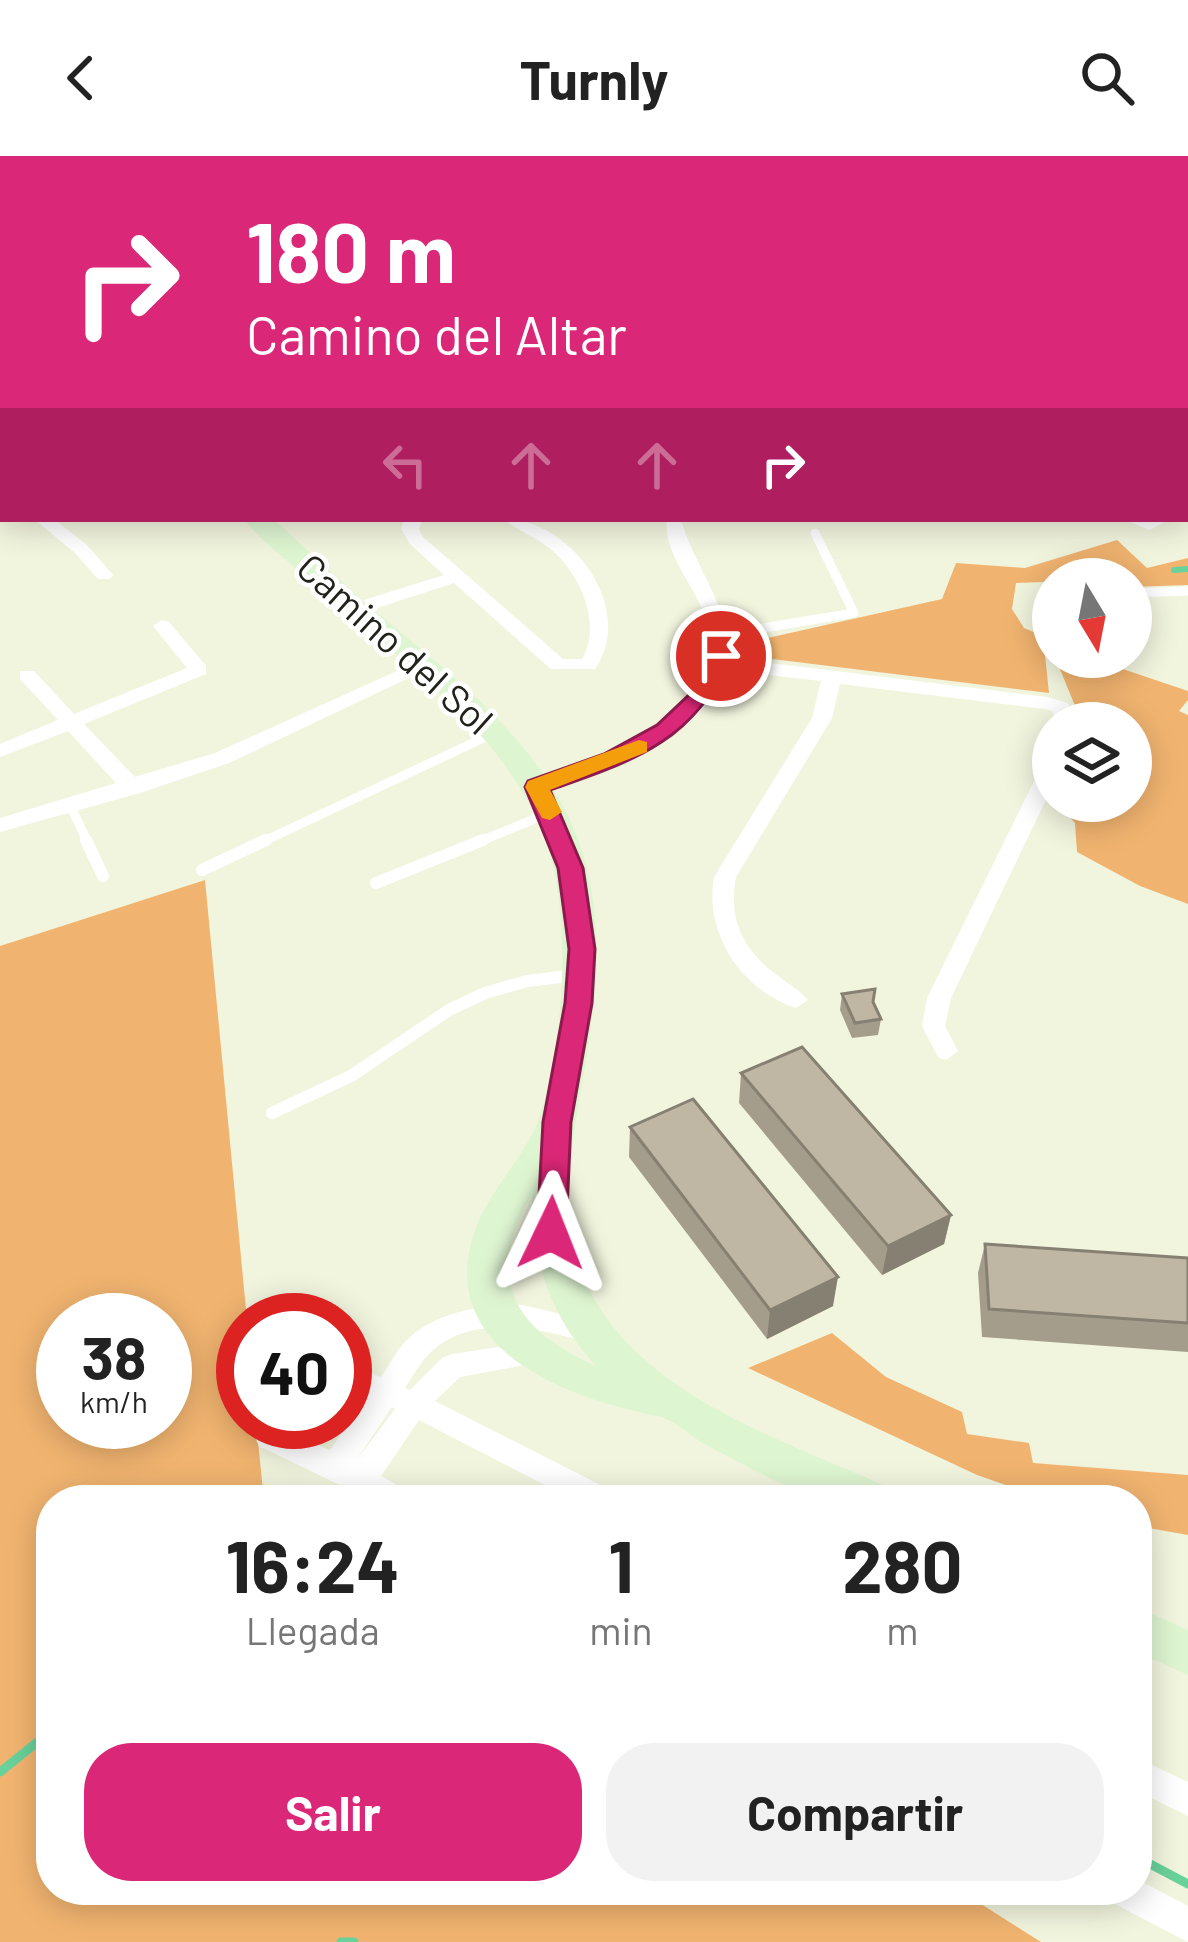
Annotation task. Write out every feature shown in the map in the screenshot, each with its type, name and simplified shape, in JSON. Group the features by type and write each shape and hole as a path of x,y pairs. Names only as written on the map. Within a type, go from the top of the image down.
{"street":[{"path":"47,522 104,575"},
{"name":"Camino del Sol","path":"263,522 496,733 544,800 577,898 581,975 557,1122 551,1208 555,1257 574,1308 627,1373 675,1406 838,1485"},
{"path":"412,522 416,540 456,577 558,665 572,669 595,658 602,623 570,557 519,522"},
{"path":"544,800 665,730 703,694 719,663 720,635 672,522"},
{"path":"360,613 456,577"},
{"path":"0,751 199,670 162,626"},
{"path":"719,663 1038,702"},
{"path":"0,825 133,788 287,732 424,666"},
{"path":"27,675 133,788"},
{"path":"796,1000 766,982 743,959 727,934 719,896 725,877 823,718 832,676"},
{"path":"946,1051 933,1035 931,1022 939,998 1032,806"},
{"name":"Camino del Sol","path":"557,1122 494,1232 488,1272 497,1312 505,1328 531,1354 606,1387 675,1406"},
{"path":"349,1473 386,1391 418,1346 436,1334 497,1312 538,1316 590,1332"},
{"path":"349,1473 452,1366 531,1354"},
{"path":"372,1386 573,1485"},
{"path":"296,1449 371,1485"},
{"path":"1152,1636 1188,1654"},
{"path":"1152,1782 1188,1800"},
{"path":"1151,1905 1188,1925"}],"lane":[{"path":"720,635 854,613 815,533"},
{"path":"1152,592 1188,591"},
{"path":"202,870 496,733"},
{"path":"376,883 544,800"},
{"path":"70,805 103,876"},
{"path":"272,1113 336,1086 459,1001 532,976 581,975"}],"shaded area":[{"path":"1117,540 1136,558 1058,558"},
{"path":"1188,558 1188,585 1152,586 1152,567"},
{"path":"956,563 1032,566 1032,582 1016,583 1012,609 1024,628 1032,631 1032,678 1047,678 1049,693 732,654 732,646 942,599"},
{"path":"1064,678 1149,678 1188,691 1188,700 1179,711 1188,715 1188,904 1140,886 1077,852 1074,822 1152,822 1152,702 1073,702"},
{"path":"205,880 244,1293 216,1293 216,1449 259,1449 262,1485 36,1485 36,1905 983,1905 1041,1942 0,1942 0,946"},
{"path":"832,1333 886,1377 962,1412 967,1434 1029,1443 1033,1463 1188,1475 1188,1535 1152,1529 1152,1485 1006,1485 748,1368"}],"building":[{"path":"875,989 873,1002 881,1019 855,1023 842,994"},
{"path":"802,1047 951,1215 888,1246 741,1073"},
{"path":"693,1099 838,1277 770,1310 630,1127"},
{"path":"985,1244 1188,1258 1188,1323 989,1309"}],"waterway":[{"path":"1174,570 1188,569"},
{"path":"0,1772 36,1743"},
{"path":"1152,1865 1188,1884"},
{"path":"341,1942 354,1942"}],"slow traffic":[{"path":"550,812 537,787 639,747"}],"route":[{"path":"551,1233 557,1122 578,1003 582,949 571,868 537,787 612,760 678,721 703,694 721,656"}]}
